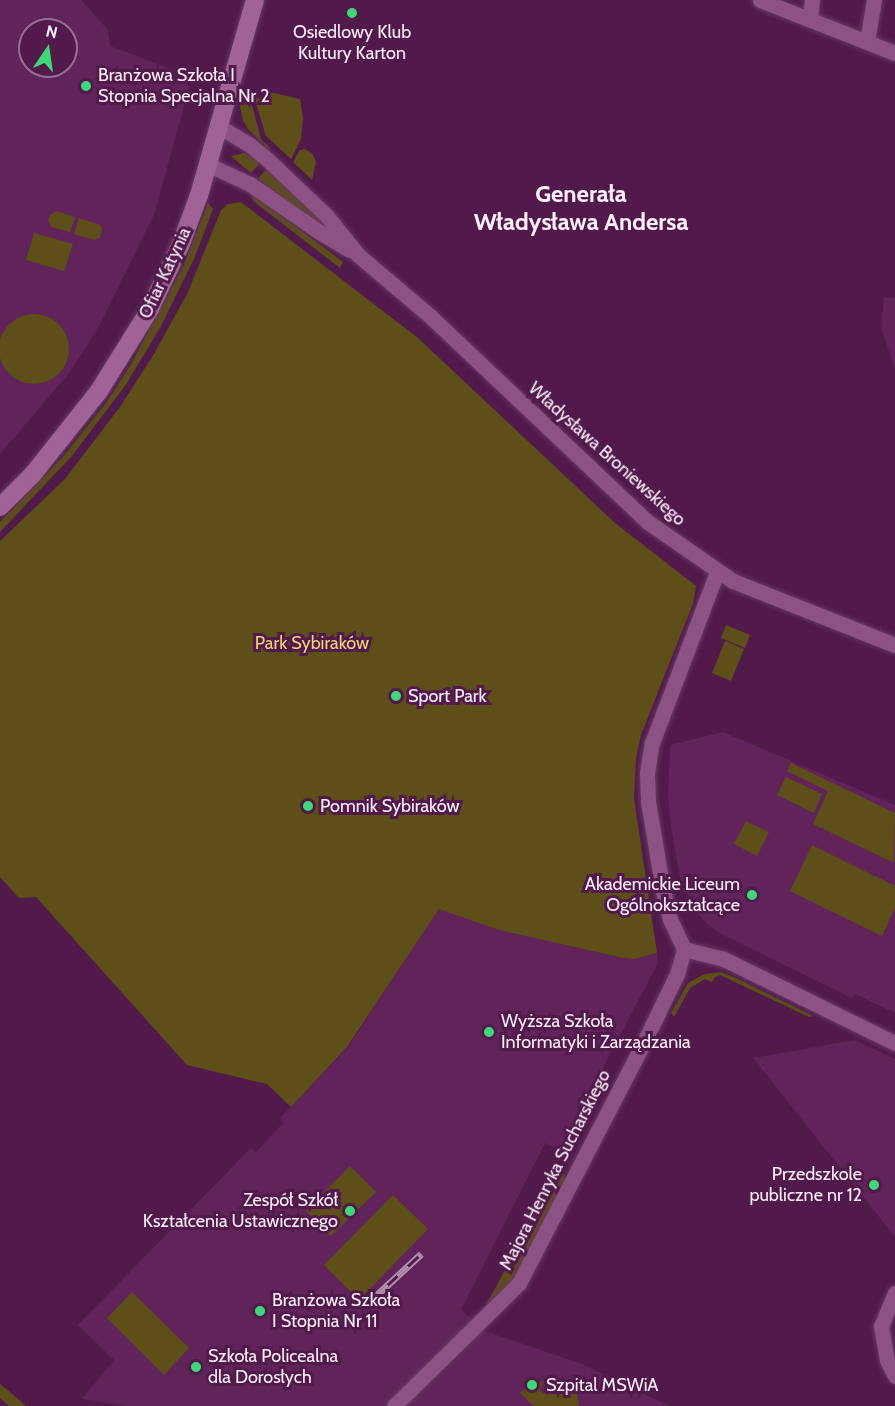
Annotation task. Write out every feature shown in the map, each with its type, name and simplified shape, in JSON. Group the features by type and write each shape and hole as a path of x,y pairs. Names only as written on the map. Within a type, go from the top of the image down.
{"street":[{"name":"Ofiar Katynia","path":"0,507 71,428 128,348 181,244 209,165 255,0"},
{"path":"760,0 895,53"},
{"path":"810,18 812,0"},
{"path":"867,41 874,0"},
{"path":"220,127 250,145 269,161 326,215 358,255"},
{"path":"209,165 250,184 318,231 358,255"},
{"name":"Władysława Broniewskiego","path":"358,255 431,317 624,501 717,572 752,590 895,645"},
{"path":"717,572 652,742 647,773 648,801 670,919 684,949 724,959 895,1042"},
{"name":"Majora Henryka Sucharskiego","path":"394,1406 519,1283 649,1031 677,974 684,949"},
{"path":"895,1293 881,1326 887,1360 895,1376"}],"shaded area":[{"path":"0,0 81,0 108,30 110,46 192,77 154,215 99,326 70,372 0,454"},
{"path":"884,297 895,298 895,370 881,327"},
{"path":"723,732 895,805 895,1013 855,994 852,998 723,935 707,924 695,910 680,877 671,826 668,798 670,745"},
{"name":"Zespół Szkół Kształcenia Ustawicznego","path":"439,908 499,930 623,958 635,959 657,953 658,963 560,1150 545,1143 461,1310 485,1331 582,1364 669,1406 125,1406 82,1399 114,1360 78,1325 251,1148 256,1152 284,1122 280,1118 348,1047"},
{"name":"Przedszkole publiczne nr 12","path":"855,1040 895,1059 895,1237 753,1058"}],"green space":[{"path":"257,89 300,99 303,118 301,139 291,159 266,136 254,97"},
{"path":"243,93 250,98 261,139 270,151 248,129 243,120 240,107"},
{"path":"304,149 312,153 316,162 312,180 293,162 300,150"},
{"path":"245,153 261,162 251,173 231,156"},
{"path":"267,168 328,226 324,228 258,179"},
{"path":"251,193 343,262 340,268 253,201"},
{"name":"Park Sybiraków","path":"241,202 418,338 615,523 696,586 693,604 641,735 636,759 634,798 657,953 635,959 623,958 499,930 439,909 347,1047 291,1107 267,1084 187,1065 36,897 19,898 0,877 0,541 65,479 120,407 154,354 188,292 221,210 228,204"},
{"path":"208,203 213,209 194,259 160,328 125,386 71,457 0,532 0,522 62,458 106,403 130,366 184,265"},
{"path":"56,211 75,217 70,232 52,227 48,221 50,215"},
{"path":"79,218 100,225 102,230 100,237 95,240 74,234"},
{"path":"34,233 73,244 64,271 26,260"},
{"path":"41,314 54,320 63,329 67,335 69,349 67,363 59,374 48,382 27,384 9,374 1,363 -1,342 9,324 20,316"},
{"path":"726,625 750,635 745,648 721,638"},
{"path":"725,641 744,649 731,681 712,673"},
{"path":"791,763 895,813 894,863 813,824 828,791 787,771"},
{"path":"786,777 822,794 814,813 777,795"},
{"path":"746,821 769,832 757,856 734,844"},
{"path":"812,845 895,886 895,908 882,936 790,891"},
{"path":"721,972 813,1016 809,1017 720,975 712,982 705,979 690,988 674,1017 671,1013 688,983 705,974"},
{"path":"350,1166 376,1192 331,1236 306,1211"},
{"path":"561,1166 565,1179 515,1278 484,1309"},
{"path":"393,1195 428,1229 359,1300 324,1265"},
{"path":"132,1292 189,1348 164,1375 107,1318"},
{"path":"544,1381 540,1391 547,1395 559,1382 570,1385 577,1394 579,1406 534,1406 520,1393 528,1386"},
{"path":"0,1384 26,1406 9,1406 0,1398"}],"railway":[{"path":"367,1304 421,1254"}],"place":[{"name":"Osiedlowy Klub Kultury Karton","path":"352,13"},
{"name":"Branżowa Szkoła I Stopnia Specjalna Nr 2","path":"86,86"},
{"name":"Sport Park","path":"396,696"},
{"name":"Pomnik Sybiraków","path":"308,806"},
{"name":"Akademickie Liceum Ogólnokształcące","path":"752,895"},
{"name":"Wyższa Szkoła Informatyki i Zarządzania","path":"489,1032"},
{"name":"Przedszkole publiczne nr 12","path":"874,1185"},
{"name":"Zespół Szkół Kształcenia Ustawicznego","path":"350,1211"},
{"name":"Branżowa Szkoła I Stopnia Nr 11","path":"260,1311"},
{"name":"Szkoła Policealna dla Dorosłych","path":"196,1367"},
{"name":"Szpital MSWiA","path":"532,1385"}],"district":[{"name":"Generała Władysława Andersa","path":"581,208"}]}
